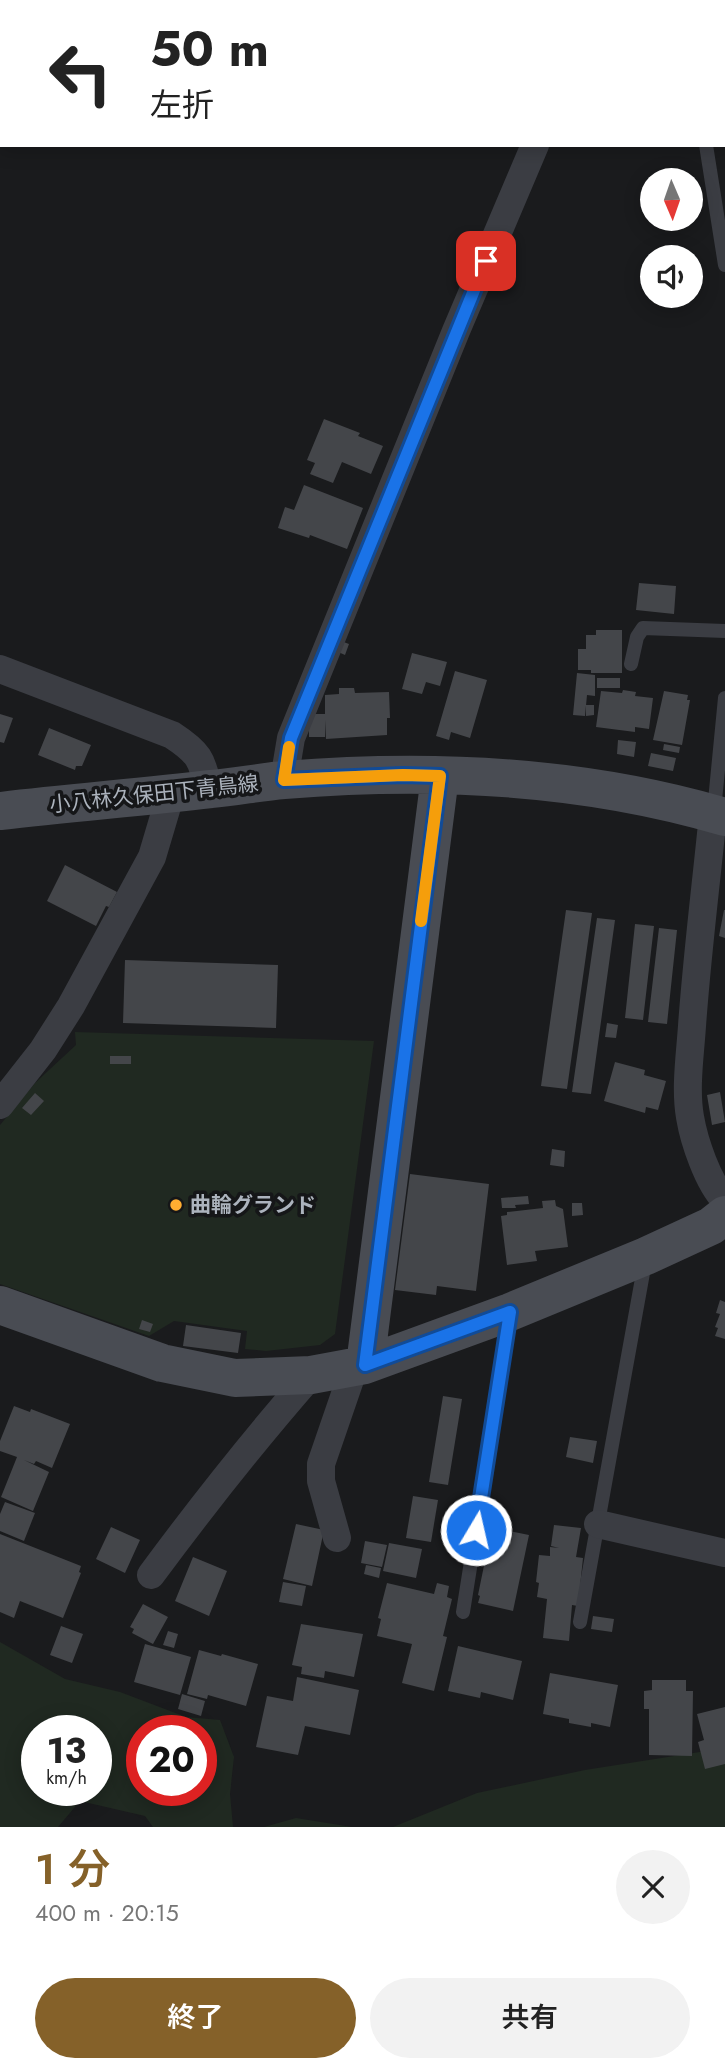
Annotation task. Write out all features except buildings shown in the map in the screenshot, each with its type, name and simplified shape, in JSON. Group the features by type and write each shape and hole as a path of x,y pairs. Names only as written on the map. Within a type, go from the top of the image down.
{"street":[{"path":"284,780 291,738 456,331 534,147"},
{"path":"0,669 172,735 191,748 203,764 208,790"},
{"name":"小八林久保田下青鳥線","path":"0,811 284,780 403,775 512,779 586,788 651,798 719,816"},
{"path":"337,1538 321,1481 321,1464 359,1366 440,776"},
{"path":"0,1105 43,1050 78,994 152,857 171,793"},
{"path":"719,816 695,984 688,1086 689,1115 695,1139 718,1193 725,1199"},
{"path":"1,1307 162,1363 236,1378 311,1375 359,1366 510,1312 646,1256 711,1226 725,1215"},
{"path":"151,1575 201,1507 311,1375"},
{"path":"598,1524 725,1553"}],"lane":[{"path":"706,147 725,265"},
{"path":"631,664 637,637 643,628 725,631"},
{"path":"719,816 725,698"},
{"path":"580,1622 646,1256"},
{"path":"463,1612 510,1312"}],"shaded area":[{"name":"曲輪グランド","path":"75,1032 374,1041 335,1334 320,1345 266,1351 245,1349 247,1331 174,1321 149,1336 0,1284 0,1125 35,1083 76,1045"},
{"path":"0,1642 65,1679 120,1692 181,1715 126,1715 126,1806 217,1806 217,1720 220,1720 234,1757 230,1794 233,1827 153,1827 145,1816 102,1806 112,1806 112,1715 21,1715 21,1806 76,1806 58,1827 0,1827"},
{"path":"725,1748 725,1827 393,1827 477,1793 585,1770"},
{"path":"296,1818 352,1827 264,1827"}],"slow traffic":[{"path":"289,747 284,780 440,776 421,921"}],"place":[{"name":"曲輪グランド","path":"176,1205"}],"route":[{"path":"476,1530 510,1312 365,1365 440,776 284,780 291,738 486,261"}]}
